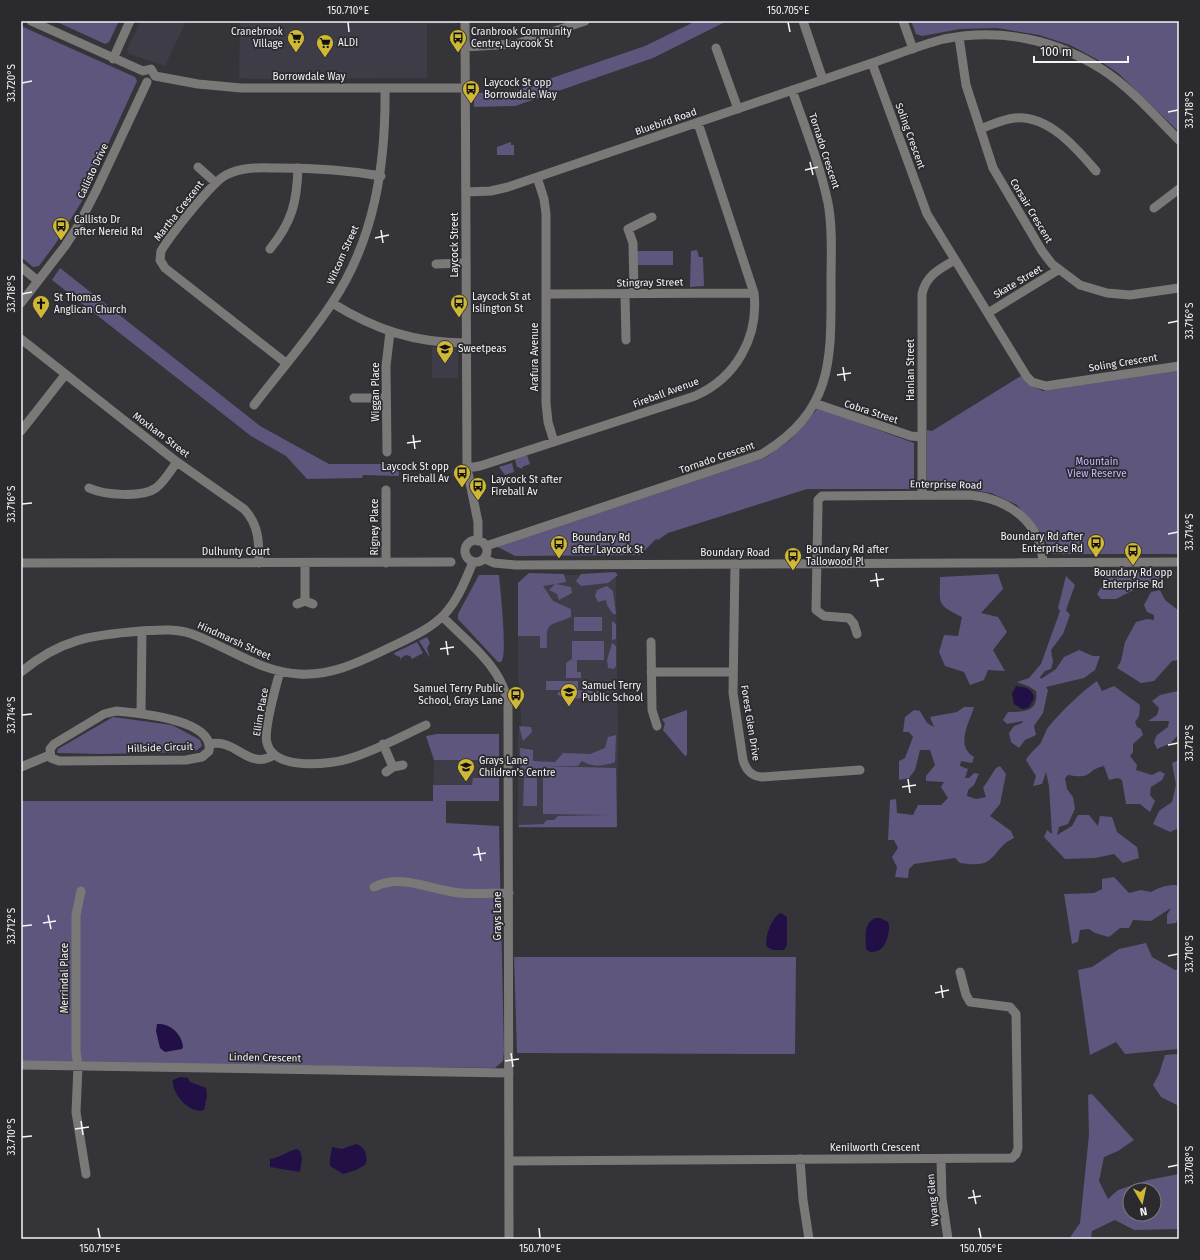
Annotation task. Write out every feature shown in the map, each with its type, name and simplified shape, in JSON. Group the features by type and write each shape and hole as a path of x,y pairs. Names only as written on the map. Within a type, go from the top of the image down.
{"street":[{"name":"Borrowdale Way","path":"31,21 113,59 143,71 151,69 155,76 215,86 241,88 465,88"},
{"path":"113,59 130,21"},
{"name":"Laycock Street","path":"465,21 467,468 478,522 478,541"},
{"path":"465,47 516,44 585,21"},
{"path":"803,21 823,80"},
{"path":"903,21 913,49"},
{"path":"872,63 913,49 959,37 984,34 1008,35 1034,40 1066,50 1104,71 1141,101 1179,140"},
{"name":"Corsair Crescent","path":"959,37 966,85 993,168 1001,184 1042,251 1058,270 1080,285 1107,293 1130,295 1179,288"},
{"path":"716,48 738,109"},
{"name":"Bluebird Road","path":"466,192 499,189 537,177 872,63"},
{"name":"Soling Crescent","path":"872,63 922,204 1027,377 1038,385 1046,386 1179,366"},
{"path":"143,71 142,77 146,82 152,81 155,76"},
{"name":"Callisto Drive","path":"21,303 65,246 86,211 146,82"},
{"name":"Witcom Street","path":"254,405 332,303 350,273 363,242 373,212 381,176 386,88"},
{"name":"Tornado Crescent","path":"486,546 762,454 777,445 796,428 814,403 824,381 831,350 831,225 824,187 792,90"},
{"path":"980,129 1012,118 1034,121 1065,139 1096,171"},
{"name":"Fireball Avenue","path":"467,468 480,466 690,398 717,384 737,363 746,346 754,320 754,292 698,123"},
{"path":"198,167 216,183"},
{"path":"270,249 284,231 292,215 297,194 298,168"},
{"name":"Martha Crescent","path":"286,363 165,268 160,260 162,249 216,183 224,176 242,169 298,168 339,170 381,176"},
{"name":"Arafura Avenue","path":"537,177 544,199 546,214 546,403 548,422 554,442"},
{"path":"1154,208 1179,189"},
{"path":"626,340 633,249 628,229 652,217"},
{"name":"Hanlan Street","path":"922,495 922,294 926,283 932,274 955,260"},
{"path":"436,264 466,263"},
{"path":"21,267 38,281"},
{"name":"Skate Street","path":"988,313 1058,270"},
{"name":"Stingray Street","path":"546,294 754,292"},
{"path":"332,303 364,321 390,332 430,341 466,343"},
{"name":"Wiggan Place","path":"387,452 387,350 390,332"},
{"name":"Moxham Street","path":"21,339 177,462 235,502 248,513 257,533 259,563"},
{"path":"21,431 66,375"},
{"path":"354,398 386,398"},
{"name":"Cobra Street","path":"814,403 824,408 911,436 922,437"},
{"path":"89,488 107,493 148,492 158,486 177,462"},
{"name":"Rigney Place","path":"386,490 386,563"},
{"name":"Enterprise Road","path":"818,564 818,500 822,496 970,494 988,497 1004,504 1018,514 1034,531 1042,549 1043,563"},
{"path":"478,541 486,546 487,553 484,559 473,562 467,558 466,547 471,542 478,541"},
{"name":"Boundary Road","path":"484,559 494,563 512,565 1179,562"},
{"name":"Dulhunty Court","path":"21,562 451,562"},
{"name":"Hindmarsh Street","path":"21,672 41,656 73,641 97,635 168,629 186,632 263,666 280,671 311,674 340,669 420,633 443,617 459,595 473,562"},
{"path":"305,563 305,603"},
{"name":"Forest Glen Drive","path":"734,564 733,697 743,760 747,769 752,774 765,777 860,770"},
{"path":"818,564 815,588 817,612 824,616 849,618 854,624 857,634"},
{"name":"Grays Lane","path":"443,617 493,668 500,678 507,695 509,713 509,1239"},
{"path":"141,714 142,631"},
{"path":"651,642 652,712 657,726"},
{"name":"Ellim Place","path":"274,755 267,743 266,735 280,671"},
{"path":"651,672 733,672"},
{"name":"Hillside Circuit","path":"116,710 141,714 171,718 206,736 210,744 209,751 205,755 186,760 59,761 53,760 50,755 50,749 54,744 104,714 116,710"},
{"path":"210,744 224,744 258,761 274,755 287,762 332,762 356,756 426,725"},
{"path":"383,744 389,770 403,766"},
{"path":"21,767 50,755"},
{"path":"374,887 385,882 404,882 418,883 453,892 508,893"},
{"name":"Merrindal Place","path":"81,891 76,923 76,1052 78,1066 76,1112 86,1174"},
{"name":"Kenilworth Crescent","path":"509,1161 1008,1159 1015,1156 1018,1148 1016,1014 1010,1007 970,1002 966,995 960,972"},
{"name":"Linden Crescent","path":"21,1065 509,1073"},
{"path":"800,1159 802,1200 809,1239"},
{"name":"Wyang Glen","path":"941,1159 942,1198 948,1239"}],"shaded area":[{"path":"141,21 186,21 165,66 129,54 127,49"},
{"path":"240,21 455,21 455,24 427,24 427,78 255,79 239,78"},
{"name":"Sweetpeas","path":"432,347 458,349 458,378 432,378"},
{"name":"Samuel Terry Public School","path":"616,574 618,737 617,828 518,828 518,732 521,725 520,689 518,678 518,583 524,576"},
{"path":"1016,686 1025,688 1032,692 1034,699 1028,708 1022,709 1014,704 1012,694"},
{"name":"Grays Lane Children's Centre","path":"434,760 499,760 499,801 433,801"},
{"path":"781,913 787,917 787,945 784,950 773,950 767,947 766,943 768,933 775,918"},
{"path":"875,918 880,918 888,922 889,931 886,942 882,948 877,951 870,952 866,949 866,931 871,921"},
{"path":"157,1024 171,1027 178,1034 182,1042 182,1049 165,1052 160,1048 156,1031"},
{"path":"180,1077 188,1078 190,1082 206,1088 207,1096 204,1110 199,1111 193,1109 179,1097 173,1086 173,1080"},
{"path":"356,1144 362,1147 365,1152 367,1158 365,1165 356,1170 343,1174 330,1166 332,1147 342,1149"},
{"path":"297,1149 300,1151 302,1158 300,1172 270,1167 270,1159"}],"green space":[{"path":"55,21 119,21 109,42 105,44"},
{"path":"696,21 727,21 653,58 515,106 474,107 474,93 511,92 645,46"},
{"path":"911,21 1179,21 1179,132 1118,73 1100,61 1070,45 1039,35 997,28 960,29 922,36 916,34"},
{"path":"21,26 135,77 137,81 82,201 56,243 39,266 33,267 21,257"},
{"path":"511,142 511,145 514,145 514,155 497,155 497,147"},
{"path":"697,250 699,257 703,257 704,286 690,287 691,251"},
{"path":"637,251 673,251 673,265 637,265"},
{"path":"60,268 260,426 329,464 399,464 399,476 363,475 362,478 307,479 286,456 251,436 52,280"},
{"name":"Mountain View Reserve","path":"1179,370 1179,554 1052,554 1041,533 1017,505 991,493 972,490 928,489 927,430 932,431 1021,376 1027,384 1043,391"},
{"path":"818,408 914,443 914,489 807,489 668,533 658,540 656,539 640,555 515,556 496,546 765,458 790,440"},
{"path":"527,455 530,464 522,467 523,469 517,467 515,459"},
{"path":"512,463 514,472 505,475 499,467"},
{"path":"615,572 618,575 608,583 581,586 576,581 581,574"},
{"path":"1112,572 1161,572 1159,579 1141,586 1116,599 1101,599 1097,594 1104,583 1105,576"},
{"path":"529,573 564,574 566,582 556,584 571,587 572,593 559,600 557,594 549,590 555,584 543,586 553,601 571,609 571,617 553,624 548,629 547,648 540,648 540,636 518,636 518,583"},
{"path":"998,574 1003,589 981,613 998,617 1007,632 993,650 1005,671 988,670 984,680 970,685 964,672 945,666 939,652 944,635 958,636 962,617 941,603 940,577"},
{"path":"479,575 499,575 504,636 503,657 501,662 498,662 458,619 458,614"},
{"path":"1066,576 1075,585 1066,610 1070,615 1063,634 1051,650 1053,662 1051,669 1045,671 1040,677 1041,679 1056,669 1064,657 1079,650 1093,656 1100,656 1095,670 1084,678 1046,687 1048,690 1043,713 1034,726 1036,735 1025,740 1019,748 1011,742 1009,733 1014,726 1022,723 1023,721 1007,724 1003,720 1008,712 1025,711 1033,707 1035,703 1036,691 1017,682 1029,678 1041,664 1060,611 1058,608"},
{"path":"607,586 613,591 616,614 613,614 607,605 606,600 598,602 595,596 597,590"},
{"path":"1160,590 1165,600 1179,611 1179,660 1172,661 1154,681 1141,683 1117,668 1121,661 1125,642 1136,622 1147,619 1154,620 1154,615 1147,612 1144,605 1151,592"},
{"path":"574,617 602,617 602,631 574,631"},
{"path":"612,621 616,624 616,639 612,640"},
{"path":"427,637 430,643 427,648 430,658 419,641"},
{"path":"572,641 604,641 604,660 577,660 577,672 581,672 581,678 566,678 566,663 572,659"},
{"path":"417,642 423,653 412,659 410,656 406,655 401,658 401,661 400,657 395,655 394,653"},
{"path":"612,643 616,646 616,666 614,669 608,668 607,660"},
{"path":"546,681 578,681 578,690 599,691 598,697 566,698 557,694 561,690 546,690"},
{"path":"1097,681 1102,691 1114,686 1140,705 1139,716 1135,722 1137,727 1141,729 1143,735 1133,744 1133,752 1130,756 1137,765 1136,770 1152,775 1160,771 1165,774 1162,780 1151,787 1150,795 1155,801 1150,812 1140,804 1126,804 1122,780 1118,778 1109,780 1104,766 1082,776 1068,775 1065,778 1067,789 1073,797 1075,809 1068,824 1059,827 1057,835 1072,826 1078,815 1089,815 1098,826 1100,816 1112,817 1117,832 1137,847 1139,858 1123,863 1114,854 1095,858 1065,859 1044,837 1047,830 1052,834 1049,786 1046,772 1042,784 1033,786 1036,776 1026,760 1040,744 1048,727 1055,719 1078,696"},
{"path":"1179,689 1179,734 1171,743 1157,749 1154,742 1157,735 1168,727 1169,721 1148,721 1157,715 1159,708 1152,701 1160,695 1178,691"},
{"path":"964,707 974,707 964,740 965,747 974,757 972,763 961,761 960,766 968,769 965,778 969,778 974,773 979,774 974,785 968,790 967,796 976,799 986,797 983,788 996,768 1000,766 1006,774 1000,804 990,816 1011,831 1014,838 1009,840 992,858 982,864 960,863 955,858 914,864 909,869 908,878 895,877 897,867 892,857 898,848 894,840 888,840 890,800 896,799 897,813 913,815 918,805 941,805 948,798 941,787 944,782 926,781 926,776 935,765 930,750 920,750 915,770 909,778 899,780 899,761 905,758 913,737 909,732 903,732 905,717 914,710 920,711 927,723 934,727 930,717 957,712"},
{"path":"687,710 687,755 685,756 663,730 665,724 662,719"},
{"path":"113,717 172,725 200,740 202,746 197,750 188,752 102,754 57,753 58,749"},
{"path":"519,726 531,727 532,732 523,741"},
{"path":"437,734 499,734 499,760 434,760 426,736"},
{"path":"616,735 615,762 598,766 582,761 578,766 543,766 616,768 617,827 519,827 519,825 543,824 547,820 554,820 558,816 609,815 543,814 543,773 542,777 521,777 520,748 533,750 533,761 555,762 563,753 590,754 605,748 608,737"},
{"path":"1179,760 1179,828 1170,832 1153,824 1159,811 1172,802 1176,785 1172,763"},
{"path":"473,778 499,778 499,801 446,801 446,823 499,826 504,1051 503,1061 495,1068 21,1062 21,801 433,801 433,785 472,785"},
{"path":"524,778 537,778 537,806 523,806"},
{"path":"1114,877 1129,893 1141,890 1151,892 1169,886 1179,886 1179,914 1176,923 1167,924 1167,915 1171,908 1151,921 1133,920 1129,928 1120,928 1109,937 1095,933 1089,929 1080,930 1078,942 1072,944 1064,894 1094,893 1102,889 1102,879"},
{"path":"1146,943 1152,957 1175,970 1179,969 1179,1049 1125,1054 1116,1042 1090,1055 1078,970 1092,967 1119,949"},
{"path":"514,957 796,957 795,1054 517,1053"},
{"path":"1165,1055 1179,1055 1179,1106 1161,1097 1153,1085 1159,1074"},
{"path":"1092,1094 1134,1140 1118,1151 1104,1157 1099,1181 1108,1199 1118,1190 1122,1189 1122,1222 1162,1222 1162,1182 1142,1182 1179,1174 1179,1229 1134,1230 1115,1220 1092,1231 1091,1239 1069,1239 1080,1223 1089,1135 1088,1095"}],"place":[{"name":"Cranebrook Village","path":"296,53"},
{"name":"Cranbrook Community Centre, Laycook St","path":"458,53"},
{"name":"ALDI","path":"325,58"},
{"name":"Laycock St opp Borrowdale Way","path":"471,104"},
{"name":"Callisto Dr after Nereid Rd","path":"61,241"},
{"name":"Laycock St at Islington St","path":"459,318"},
{"name":"St Thomas Anglican Church","path":"41,319"},
{"name":"Sweetpeas","path":"445,364"},
{"name":"Laycock St opp Fireball Av","path":"462,488"},
{"name":"Laycock St after Fireball Av","path":"478,501"},
{"name":"Boundary Rd after Enterprise Rd","path":"1096,558"},
{"name":"Boundary Rd after Laycock St","path":"559,559"},
{"name":"Boundary Rd opp Enterprise Rd","path":"1133,566"},
{"name":"Boundary Rd after Tallowood Pl","path":"793,571"},
{"name":"Samuel Terry Public School","path":"569,707"},
{"name":"Samuel Terry Public School, Grays Lane","path":"516,710"},
{"name":"Grays Lane Children's Centre","path":"466,782"}]}
